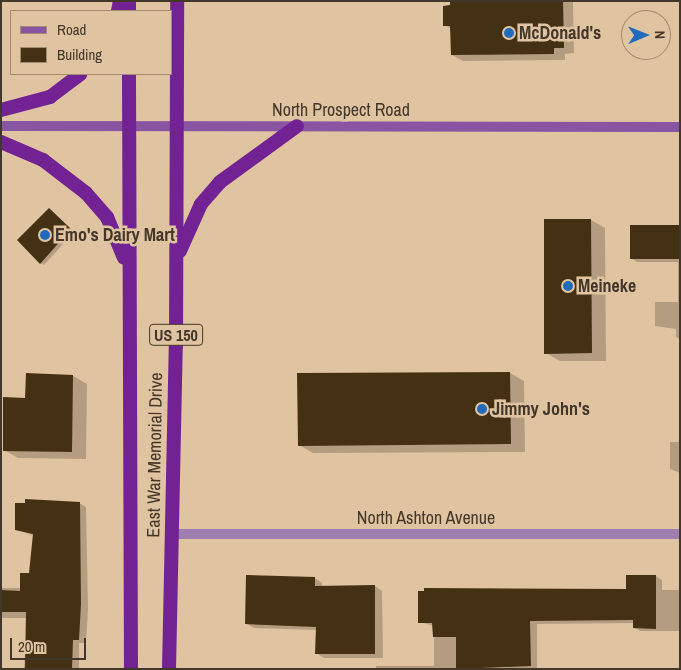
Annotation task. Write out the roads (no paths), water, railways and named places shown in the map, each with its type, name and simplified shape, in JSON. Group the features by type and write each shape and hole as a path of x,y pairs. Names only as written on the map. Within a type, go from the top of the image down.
{"highway":[{"name":"East War Memorial Drive","path":"169,669 177,262 177,1"},
{"path":"1,110 50,97 79,75"},
{"name":"East War Memorial Drive","path":"129,75 131,669"},
{"path":"177,262 201,204 220,182 297,126"},
{"path":"1,142 48,164 102,209 117,236 123,257 130,318"}],"main road":[{"name":"North Prospect Road","path":"1,126 680,127"}],"street":[{"name":"North Ashton Avenue","path":"172,534 680,534"}],"place":[{"name":"McDonald's","path":"509,33"},
{"name":"Emo's Dairy Mart","path":"45,235"},
{"name":"Meineke","path":"568,286"},
{"name":"Jimmy John's","path":"482,409"}]}
